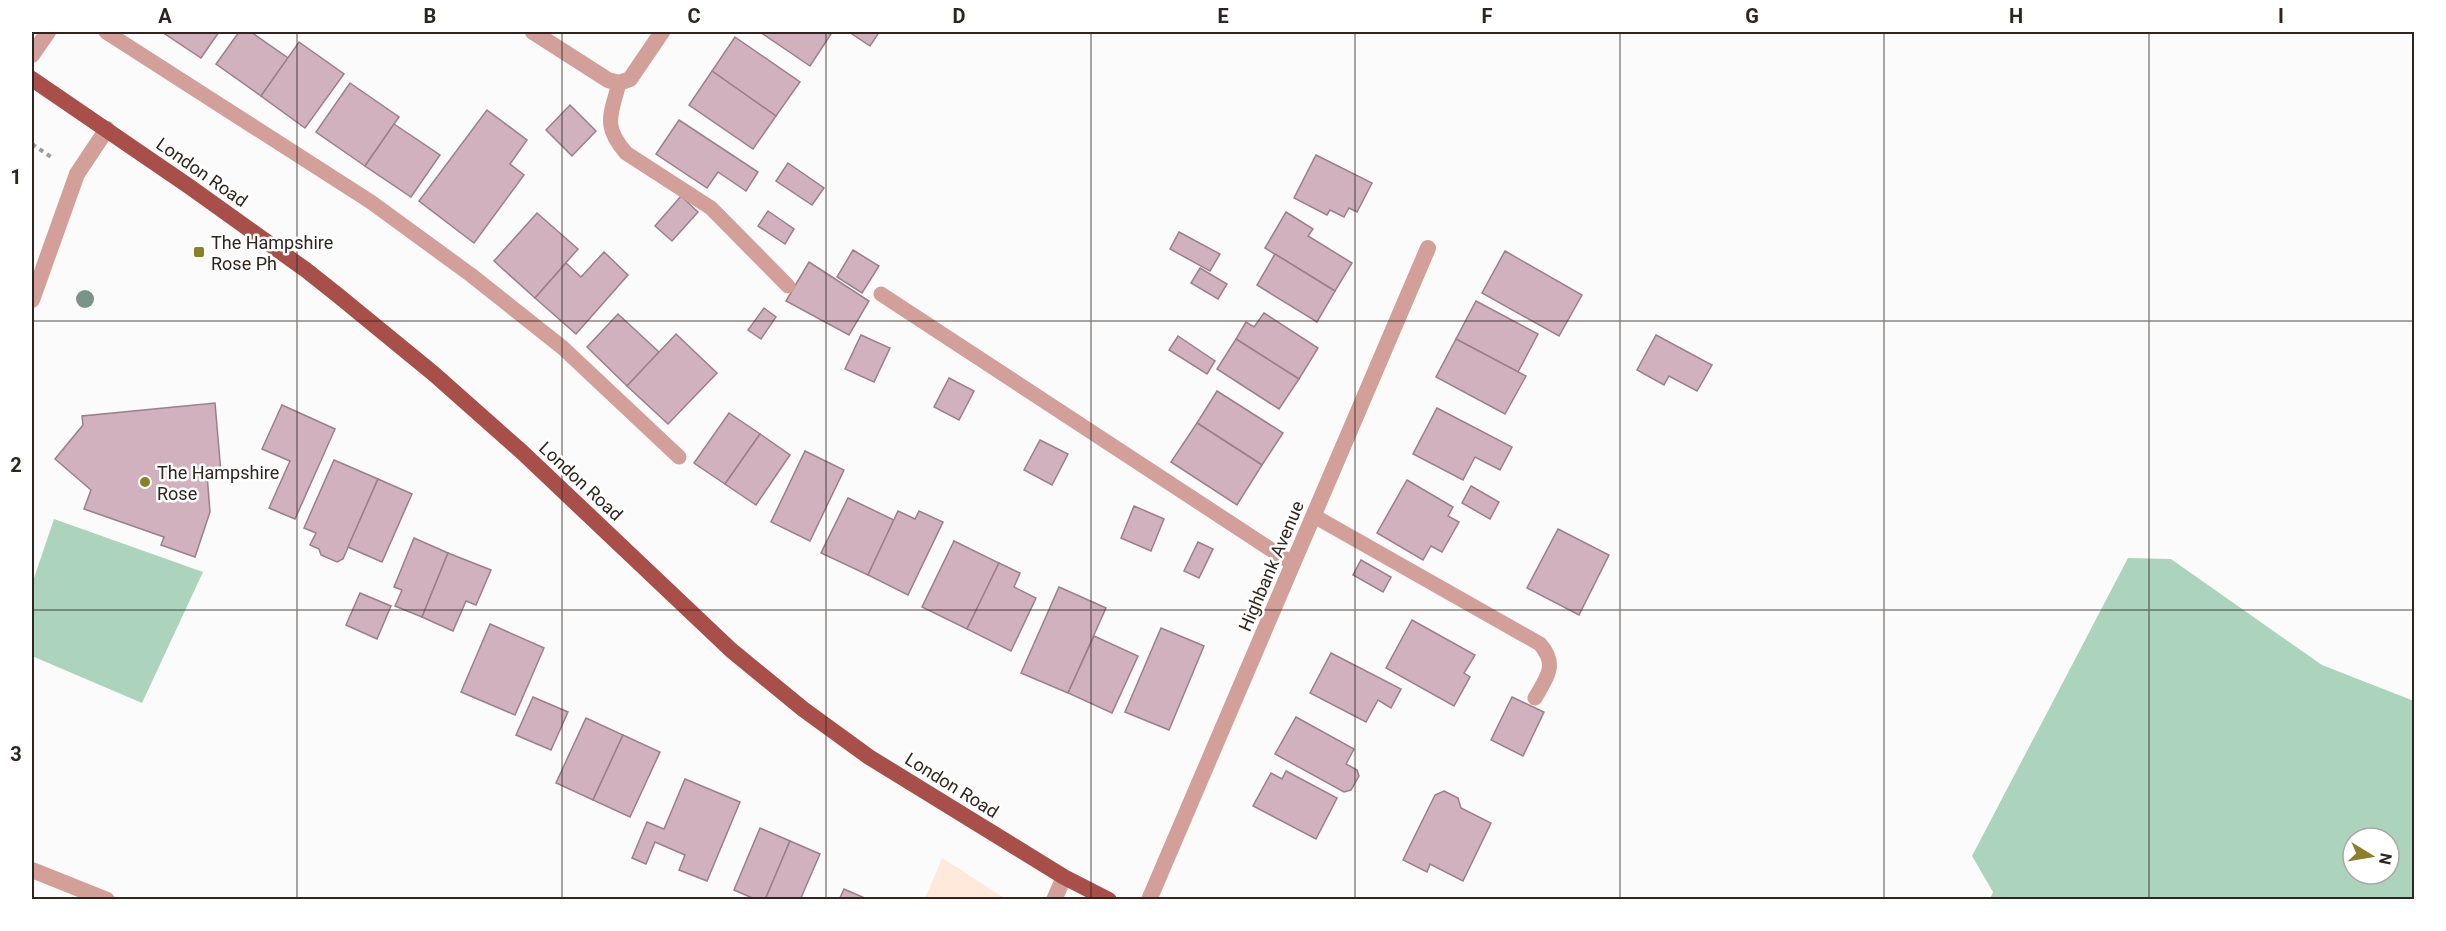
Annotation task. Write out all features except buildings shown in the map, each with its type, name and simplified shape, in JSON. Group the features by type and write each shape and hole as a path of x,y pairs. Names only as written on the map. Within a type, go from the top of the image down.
{"main road":[{"name":"London Road","path":"32,79 107,129 306,270 434,374 522,452 731,650 803,710 869,757 1064,877 1109,900"}],"street":[{"path":"32,56 48,32"},
{"path":"534,32 608,80 619,83 630,79 662,32"},
{"path":"32,300 77,174 107,129"},
{"name":"Highbank Avenue","path":"1149,900 1428,248"},
{"path":"32,870 107,900"},
{"path":"1054,900 1064,877"}],"lane":[{"path":"106,32 371,202 471,275 563,348 679,457"},
{"path":"619,83 609,123 615,141 626,153 711,208 788,286"},
{"path":"881,294 1293,564"},
{"path":"1314,516 1539,644 1548,654 1550,671 1535,698"}],"shaded area":[{"path":"942,858 1006,899 925,899"}],"green space":[{"path":"54,519 203,572 142,703 32,656 32,584"},
{"path":"2128,558 2171,559 2322,665 2414,701 2414,899 1990,899 1993,892 1972,856"}],"place":[{"name":"The Hampshire Rose Ph","path":"199,252"},
{"name":"The Hampshire Rose","path":"145,482"}]}
